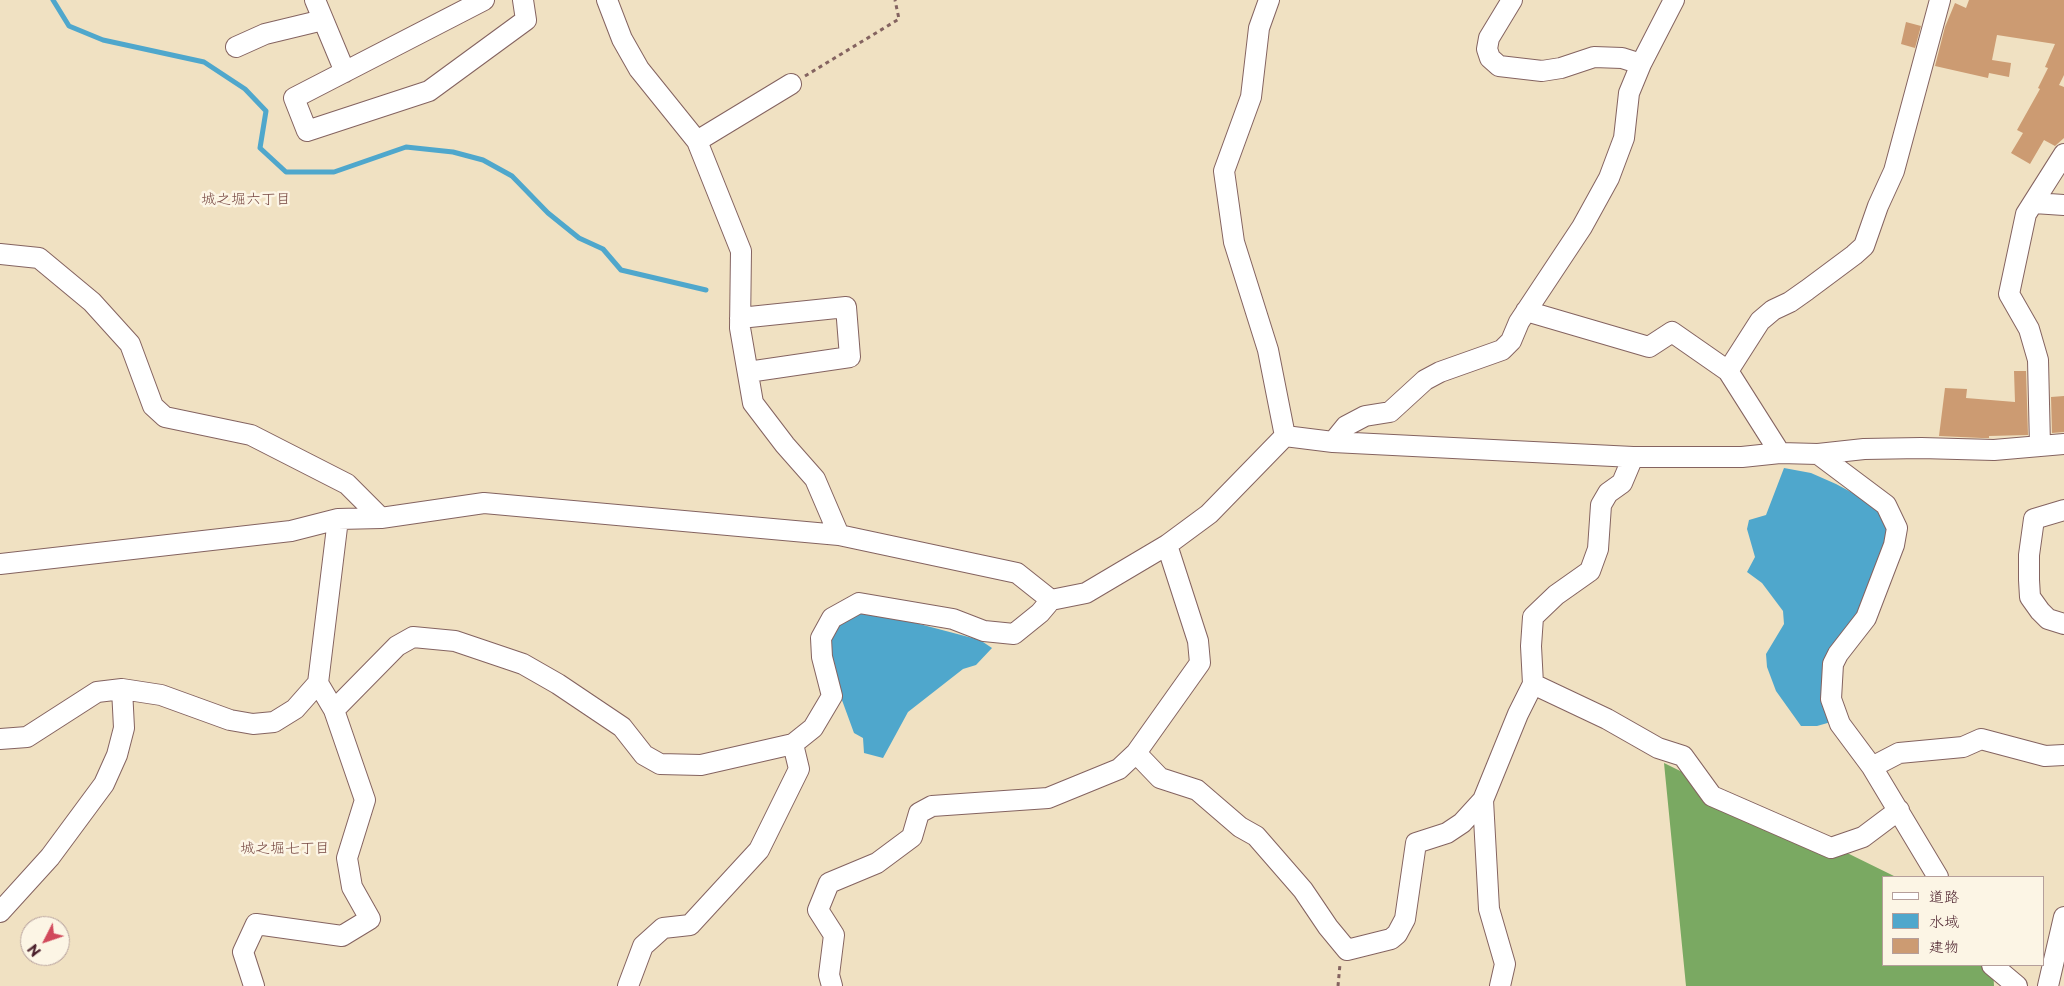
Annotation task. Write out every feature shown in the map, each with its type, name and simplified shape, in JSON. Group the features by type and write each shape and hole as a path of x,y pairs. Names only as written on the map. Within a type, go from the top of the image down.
{"street":[{"path":"315,0 345,72"},
{"path":"484,0 294,98 307,131 429,91 526,20 522,0"},
{"path":"607,0 622,39 639,69 697,141 741,251 740,318 753,403 785,446 815,478 839,535"},
{"path":"1269,0 1259,28 1251,97 1224,171 1234,242 1268,350 1285,436"},
{"path":"1512,0 1489,38 1487,50 1490,58 1499,66 1542,71 1561,68 1594,57 1622,58 1642,64"},
{"path":"1333,442 1346,426 1365,416 1390,412 1432,376 1502,350 1510,341 1526,311 1582,226 1609,178 1624,138 1630,93 1642,64 1674,0"},
{"path":"1728,371 1760,321 1773,310 1790,302 1807,290 1864,246 1878,206 1894,171 1940,0"},
{"path":"236,47 265,34 323,20"},
{"path":"697,141 791,84"},
{"path":"2040,446 2038,360 2029,329 2009,294 2026,214 2064,154"},
{"path":"2034,203 2064,205"},
{"path":"0,254 39,258 92,302 130,344 153,406 165,417 251,435 348,484 381,518"},
{"path":"740,318 846,307 850,357 748,372"},
{"path":"1526,311 1648,347 1672,332 1728,371 1780,453"},
{"path":"1285,436 1333,442 1633,457 1742,456 1780,453 1818,454 1864,449 1994,450 2064,444"},
{"path":"334,710 397,646 413,637 455,641 523,664 558,684 622,727 644,755 660,764 701,765 793,744 813,728 832,696 822,657 821,638 832,618 859,603 953,619 984,631 1014,634 1040,613 1051,600 1086,593 1167,545 1209,514 1285,436"},
{"path":"1818,454 1886,505 1897,528 1894,544 1868,612 1833,664 1831,699 1840,724 1899,810 1937,876"},
{"path":"1136,753 1160,778 1196,790 1240,827 1256,836 1304,890 1328,927 1347,950 1383,942 1397,934 1405,919 1412,856 1416,843 1447,833 1462,823 1483,800 1518,714 1534,684 1531,646 1533,617 1556,595 1590,571 1596,560 1598,549 1601,505 1608,493 1622,483 1633,457"},
{"path":"0,564 291,531 338,519 381,518 484,503 839,535 1018,573 1051,600"},
{"path":"2064,510 2034,519 2029,555 2029,580 2030,597 2040,610 2048,619 2064,624"},
{"path":"0,738 27,737 97,692 122,688 161,695 230,720 253,724 274,722 295,709 318,683 338,519"},
{"path":"832,986 829,975 834,935 818,910 829,883 877,863 912,837 919,813 932,806 1048,798 1119,770 1136,753 1200,663 1198,640 1167,545"},
{"path":"254,986 242,952 256,924 342,936 370,919 352,887 346,858 365,800 334,710 318,683"},
{"path":"1534,684 1607,719 1658,748 1683,756 1712,796 1831,848 1863,837 1899,810"},
{"path":"0,912 50,856 104,784 117,755 124,728 122,688"},
{"path":"1872,768 1899,753 1963,747 1981,739 2045,756 2064,755"},
{"path":"628,986 643,946 663,928 690,925 759,850 799,769 793,744"},
{"path":"1483,800 1489,908 1505,964 1500,986"},
{"path":"2048,986 2064,917"},
{"path":"1993,966 2016,986"}],"path":[{"path":"791,84 899,19 895,0"}],"green space":[{"path":"1664,763 1894,876 1882,876 1882,966 1993,966 1994,986 1686,986"}],"water":[{"path":"1784,468 1811,473 1836,484 1879,507 1887,522 1888,535 1862,611 1838,639 1831,722 1817,726 1801,726 1776,691 1767,667 1766,654 1784,624 1783,611 1762,583 1747,572 1755,557 1747,529 1749,520 1766,515"},
{"path":"850,612 889,616 980,640 992,648 976,665 963,669 908,712 883,758 864,753 863,738 854,733 835,681 829,636"}],"building":[{"path":"1969,0 2064,0 2064,75 2059,85 2064,87 2064,138 2055,146 2044,140 2030,164 2011,153 2023,133 2017,130 2040,89 2038,88 2048,68 2045,67 2055,44 1997,35 1992,60 2011,63 2009,77 1989,73 1988,78 1935,66 1945,27 1955,3 1966,8"},
{"path":"1906,22 1921,26 1915,48 1901,44"},
{"path":"2014,371 2026,371 2028,435 1989,436 1989,438 1939,436 1945,388 1967,389 1966,398 2015,402"},
{"path":"2064,396 2064,432 2052,433 2051,397"}],"waterway":[{"path":"53,0 69,26 103,40 204,62 245,89 266,111 260,148 286,172 334,172 406,147 453,152 483,160 512,176 548,213 579,238 603,249 621,270 706,290"}],"district":[{"name":"城之堀六丁目","path":"246,200"},
{"name":"城之堀七丁目","path":"285,849"}]}
